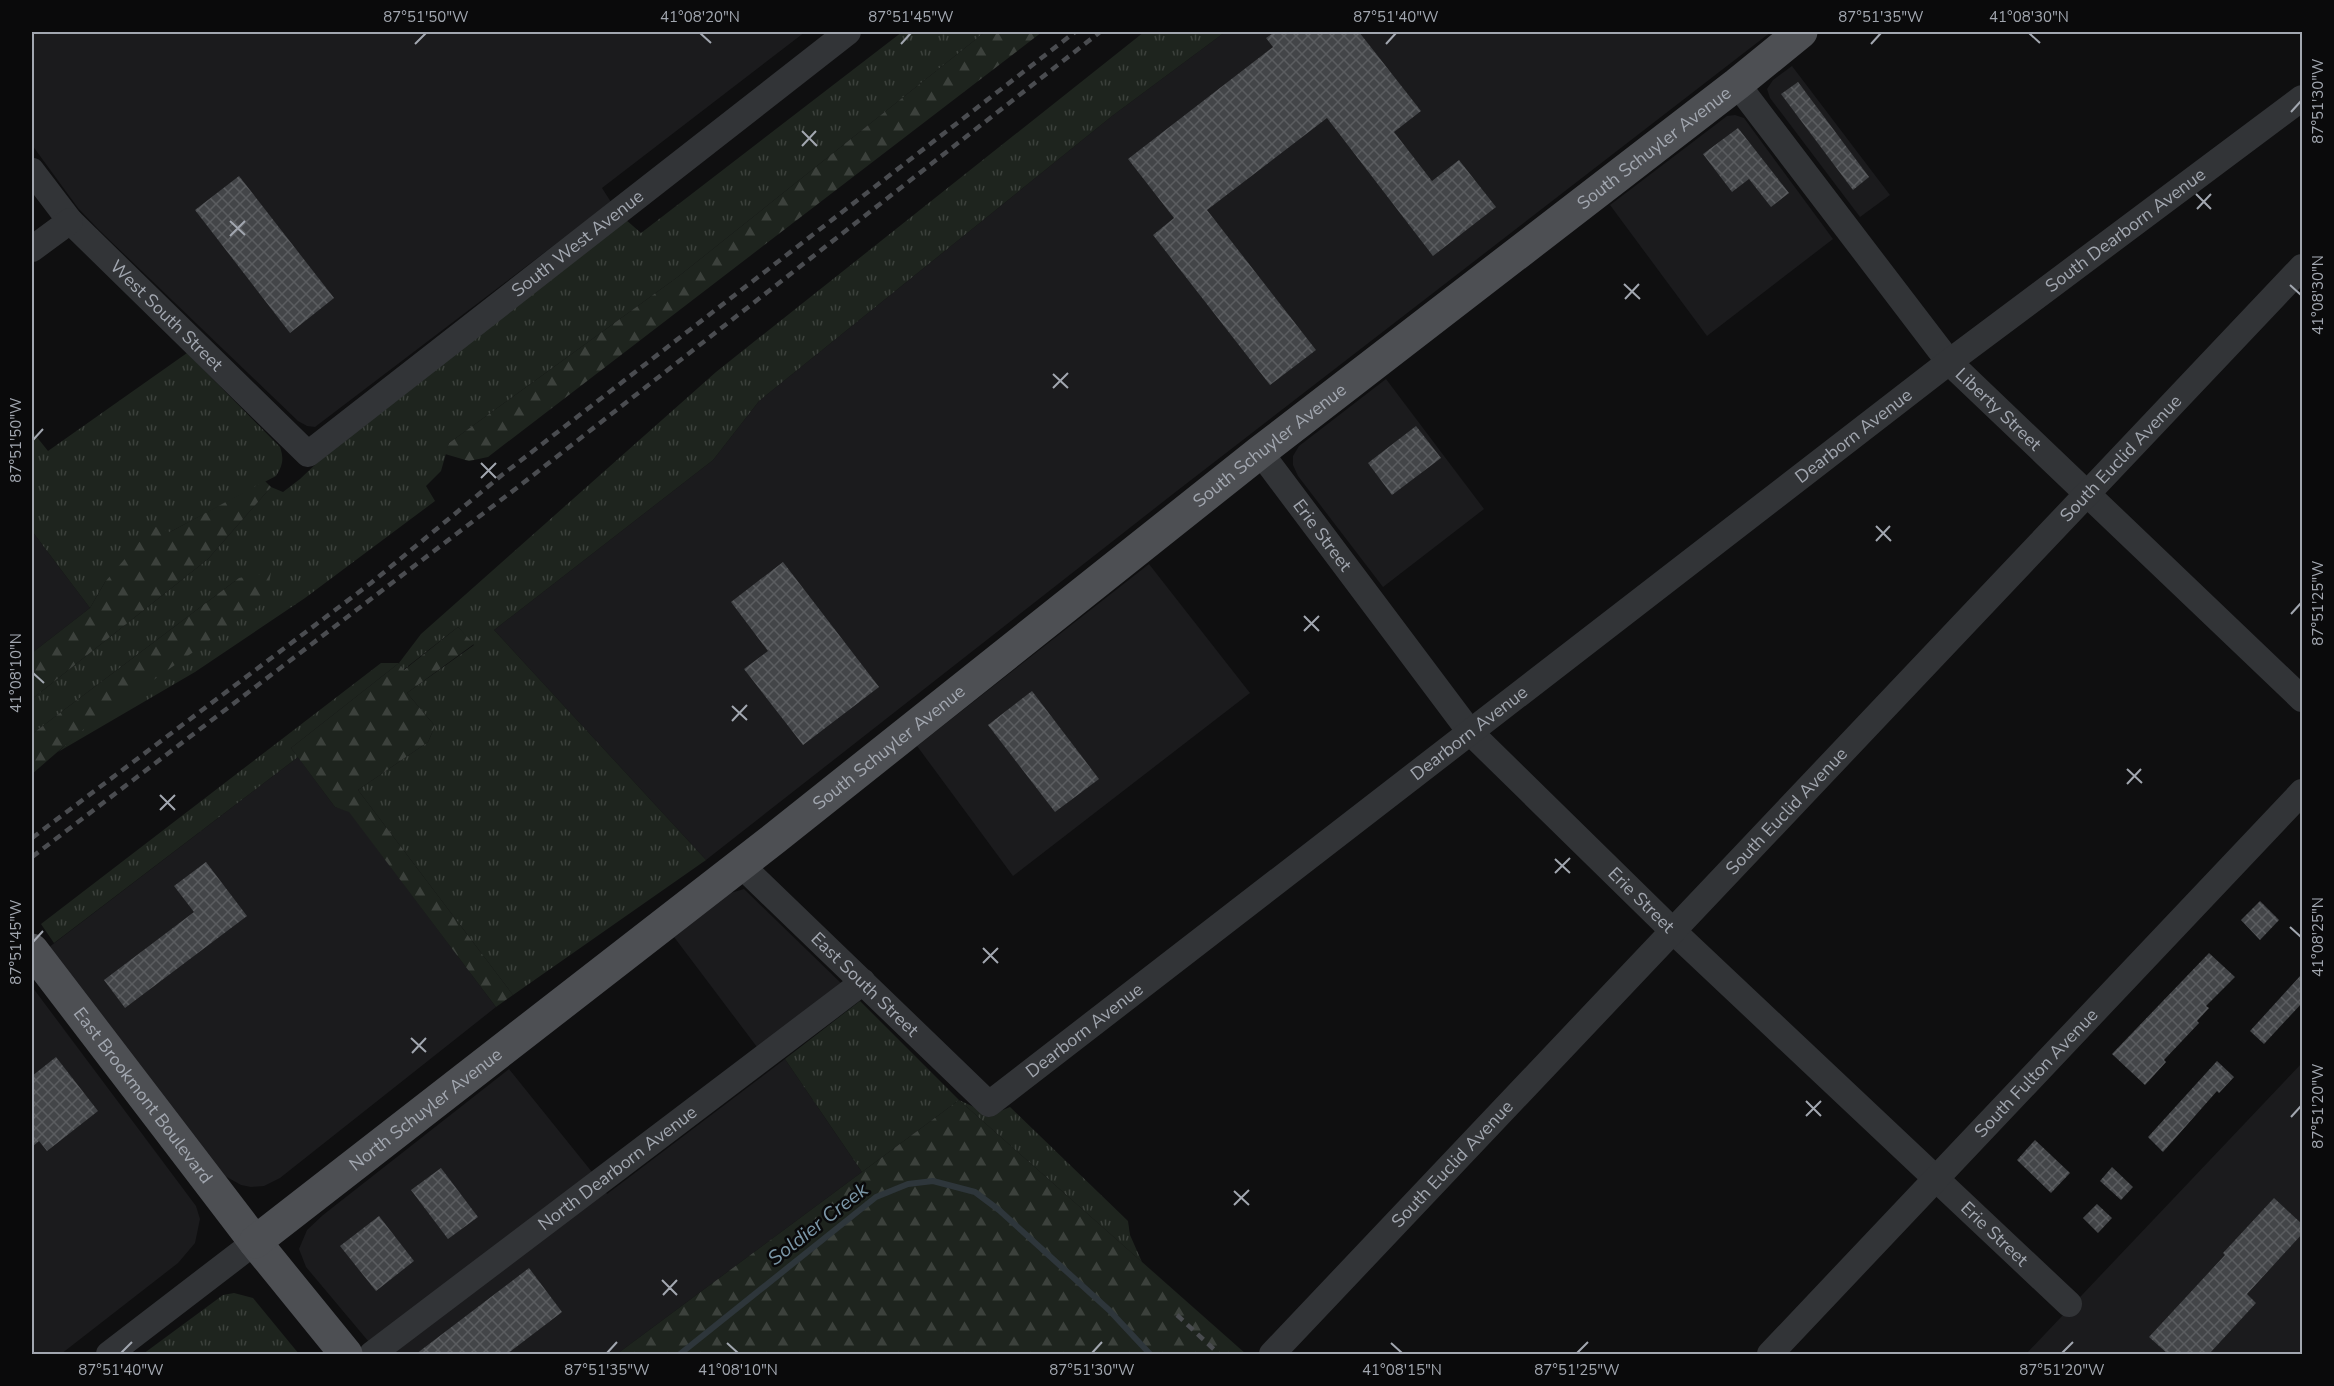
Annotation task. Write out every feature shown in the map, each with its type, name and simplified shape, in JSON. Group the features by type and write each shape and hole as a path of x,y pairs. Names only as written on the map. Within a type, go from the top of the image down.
{"main road":[{"name":"South Schuyler Avenue","path":"741,865 1260,452 1737,84 1801,32"},
{"name":"North Schuyler Avenue","path":"255,1242 741,865"},
{"name":"East Brookmont Boulevard","path":"32,950 255,1242 346,1354"},
{"name":"East Brookmont Boulevard","path":"255,1242 318,1354"}],"street":[{"name":"South West Avenue","path":"308,454 848,32"},
{"name":"Liberty Street","path":"1737,84 1949,362 2302,699"},
{"name":"South Dearborn Avenue","path":"1949,362 2302,98"},
{"name":"West South Street","path":"32,171 70,221 308,454"},
{"path":"32,249 70,221"},
{"name":"South Euclid Avenue","path":"1272,1354 2302,267"},
{"name":"Dearborn Avenue","path":"989,1104 1949,362"},
{"name":"Erie Street","path":"1260,452 1470,732 1673,931 2069,1304"},
{"name":"South Fulton Avenue","path":"1770,1354 2302,792"},
{"name":"East South Street","path":"741,865 989,1104"},
{"name":"North Dearborn Avenue","path":"372,1354 863,982"},
{"name":"North Schuyler Avenue","path":"109,1354 255,1242"}],"shaded area":[{"path":"32,32 805,32 602,188 611,202 315,427 298,421 98,229 78,208 32,145"},
{"path":"1225,32 1771,32 1173,494 706,860 494,630 713,460 759,401 1112,116"},
{"path":"1792,66 1890,195 1860,217 1770,98 1767,89 1773,80"},
{"path":"1735,115 1744,118 1833,239 1707,336 1610,205 1727,116"},
{"path":"1386,379 1484,509 1383,587 1298,476 1293,465 1293,456 1299,446"},
{"path":"32,531 90,608 32,653"},
{"path":"1149,564 1250,693 1013,876 917,746"},
{"path":"298,757 335,807 349,811 496,1007 280,1178 264,1186 251,1187 241,1185 225,1176 44,951"},
{"path":"744,889 843,985 760,1051 671,933 727,894"},
{"path":"33,988 196,1206 200,1219 195,1243 178,1263 61,1354 32,1354"},
{"path":"785,1059 862,1172 617,1354 379,1354 306,1267 299,1249 307,1230 509,1069 596,1177 607,1194"},
{"path":"2302,1063 2302,1354 2026,1354"}],"green space":[{"path":"902,32 985,32 679,276 449,443 441,471 426,486 435,501 305,598 195,672 58,752 239,578 32,734 32,699 208,559 271,487 283,492 340,441 625,219 641,233"},
{"path":"985,32 1042,32 488,457 469,461 445,454 449,443 679,276"},
{"path":"1144,32 1225,32 1112,116 759,401 713,460 494,630 706,860 513,995 358,790 428,742 435,726 407,693 474,645 458,627 403,670 399,663 421,634 716,372"},
{"path":"187,353 280,447 282,462 280,469 276,476 170,532 105,582 90,608 32,531 32,431 48,451"},
{"path":"265,481 271,487 208,559 32,699 32,653 90,608 105,582 153,526 170,532"},
{"path":"271,572 266,601 85,728 32,774 32,734 239,578"},
{"path":"458,627 474,644 407,693 435,726 428,742 358,790 513,995 496,1007 349,812 335,807 291,748 399,663 404,670"},
{"path":"381,663 399,663 291,748 298,757 54,943 41,924"},
{"path":"860,1001 959,1100 862,1172 785,1059"},
{"path":"959,1100 991,1115 1010,1107 1128,1221 1130,1235 1142,1262"},
{"path":"959,1100 1246,1354 617,1354"},
{"path":"234,1293 253,1298 299,1354 143,1354 223,1295"}],"building":[{"path":"1275,32 1359,32 1421,111 1394,132 1432,181 1459,160 1496,207 1433,256 1327,118 1207,210 1316,350 1270,385 1153,235 1174,218 1128,159 1273,47 1266,38"},
{"path":"1798,82 1869,177 1853,190 1781,94"},
{"path":"1738,128 1789,193 1771,207 1749,179 1732,192 1703,154"},
{"path":"239,176 334,298 290,333 195,210"},
{"path":"1416,426 1441,458 1392,495 1368,463"},
{"path":"783,562 879,687 803,745 744,669 768,651 731,602"},
{"path":"1032,691 1099,779 1055,812 988,725"},
{"path":"206,862 247,916 125,1008 104,980 194,912 174,886"},
{"path":"2260,901 2279,920 2260,940 2241,920"},
{"path":"2209,953 2235,977 2206,1006 2209,1008 2197,1021 2199,1023 2164,1060 2166,1062 2145,1085 2112,1054"},
{"path":"2302,974 2302,1003 2264,1044 2250,1031"},
{"path":"56,1057 98,1111 47,1151 39,1141 32,1147 32,1076"},
{"path":"2217,1061 2234,1077 2219,1093 2217,1091 2163,1152 2148,1137"},
{"path":"2035,1140 2070,1173 2051,1193 2017,1160"},
{"path":"2112,1167 2133,1187 2121,1200 2100,1181"},
{"path":"441,1168 478,1217 448,1239 411,1190"},
{"path":"2274,1198 2302,1224 2302,1234 2247,1294 2256,1303 2209,1354 2168,1354 2149,1337"},
{"path":"2097,1204 2112,1218 2098,1233 2083,1218"},
{"path":"379,1216 414,1261 376,1291 340,1246"},
{"path":"529,1268 562,1312 507,1354 416,1354"}],"waterway":[{"name":"Soldier Creek","path":"680,1354 876,1197 908,1184 933,1181 975,1192 999,1210 1109,1310 1150,1354"}],"railway":[{"path":"32,838 371,583 502,475 1075,32"},
{"path":"32,857 518,487 1100,32"},
{"path":"1177,1315 1219,1354"}]}
